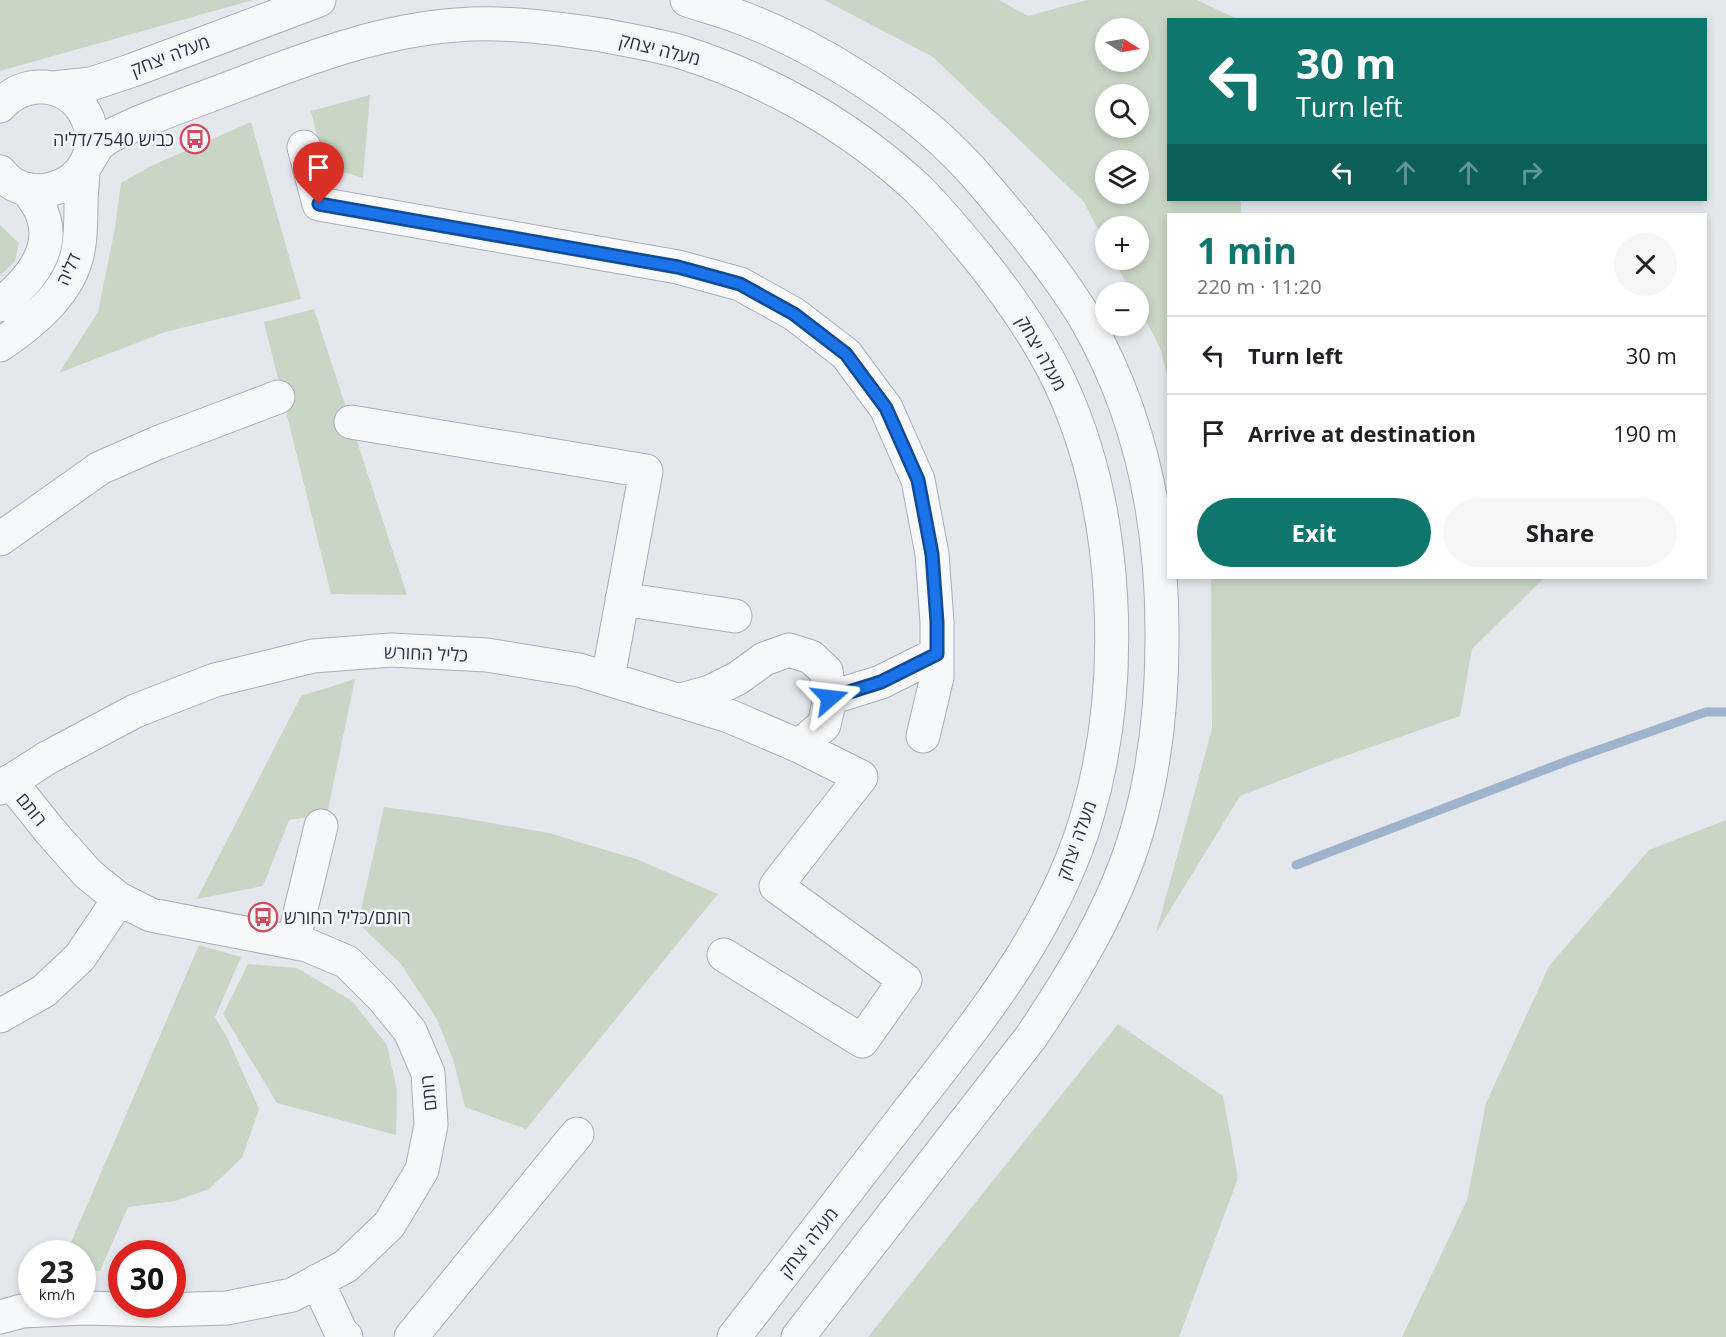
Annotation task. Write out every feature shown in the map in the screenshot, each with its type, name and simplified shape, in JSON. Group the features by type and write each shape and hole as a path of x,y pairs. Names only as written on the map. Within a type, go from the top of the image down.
{"street":[{"name":"מעלה יצחק","path":"0,104 16,92 34,86 52,88 91,84 319,0"},
{"path":"687,0 743,18 790,39 872,87 917,120 957,155 1037,248 1086,320 1110,367 1131,420 1145,472 1156,528 1162,598 1160,711 1152,769 1136,834 1116,889 1088,948 1031,1037 798,1337"},
{"name":"מעלה יצחק","path":"9,180 42,191 60,187 75,177 98,145 117,133 324,52 369,40 455,25 492,24 550,28 674,50 725,67 767,86 852,136 885,160 921,192 955,230 1021,313 1041,345 1063,388 1082,436 1095,484 1105,536 1111,600 1109,706 1102,759 1087,818 1068,869 1042,924 990,1007 734,1337"},
{"name":"דליה","path":"0,345 49,306 69,277 78,254 82,227 85,165 92,145 90,124 82,108 69,95 52,88"},
{"path":"304,147 319,204 688,270 740,284 794,314 846,354 886,408 918,480 932,554 937,622 936,677 923,736"},
{"name":"דליה","path":"0,305 24,284 46,245 46,229 42,212 9,180"},
{"path":"0,538 100,468 157,443 278,397"},
{"path":"351,423 646,471 608,678"},
{"path":"622,599 735,616"},
{"name":"כליל החורש","path":"5,784 47,758 135,711 215,680 314,656 391,650 487,655 579,670 729,716 800,746 861,777 776,886 905,980 862,1041 724,955"},
{"path":"681,700 719,687 738,678 764,659 789,650 811,657 825,671 830,698 824,725 800,746"},
{"path":"830,698 881,682 937,654"},
{"name":"רותם","path":"0,1317 22,1311 84,1308 160,1310 227,1308 292,1295 346,1266 389,1225 422,1170 431,1125 428,1073 410,1030 347,962 307,945 151,915 119,899 88,874 5,784"},
{"path":"293,942 321,826"},
{"path":"0,1016 44,991 80,957 119,899"},
{"path":"411,1337 577,1134"},
{"path":"317,1281 341,1332 346,1337"}],"green space":[{"path":"0,0 253,0 0,71"},
{"path":"824,0 999,0 1028,16 1087,0 1197,0 1235,18 1167,18 1167,201 1241,201 1241,213 1167,213 1167,374 1160,348 1149,327 1149,282 1126,282 1119,270 1149,270 1149,216 1095,216 1095,223 1084,202 933,57"},
{"path":"370,95 363,178 324,166 311,111"},
{"path":"251,122 301,299 165,332 59,373 98,312 115,228 121,183 151,166"},
{"path":"0,225 19,243 15,261 0,276"},
{"path":"314,309 407,595 331,594 264,322"},
{"path":"1211,579 1543,579 1472,649 1460,716 1328,762 1240,796 1156,933 1212,729"},
{"path":"355,679 327,814 289,820 263,886 197,899 301,696"},
{"path":"384,807 549,833 636,859 718,894 526,1129 465,1107 454,1062 437,1019 401,964 358,923"},
{"path":"1726,820 1726,1337 1402,1337 1467,1200 1486,1103 1549,966 1649,850"},
{"path":"199,945 241,957 215,1017 228,1039 259,1109 242,1158 209,1189 175,1201 128,1207 114,1240 108,1240 108,1253 100,1271 96,1271 96,1240 72,1240"},
{"path":"248,964 297,968 352,1001 387,1045 397,1090 396,1135 277,1103 223,1014"},
{"path":"1118,1024 1223,1096 1238,1178 1179,1337 868,1337"}],"waterway":[{"path":"1296,865 1570,760 1706,712 1726,712"}],"place":[{"name":"כביש 7540/דליה","path":"195,139"},
{"name":"רותם/כליל החורש","path":"263,917"}],"route":[{"path":"319,204 678,267 740,284 794,314 846,354 886,408 918,480 932,554 937,654 881,682 830,698"}]}
